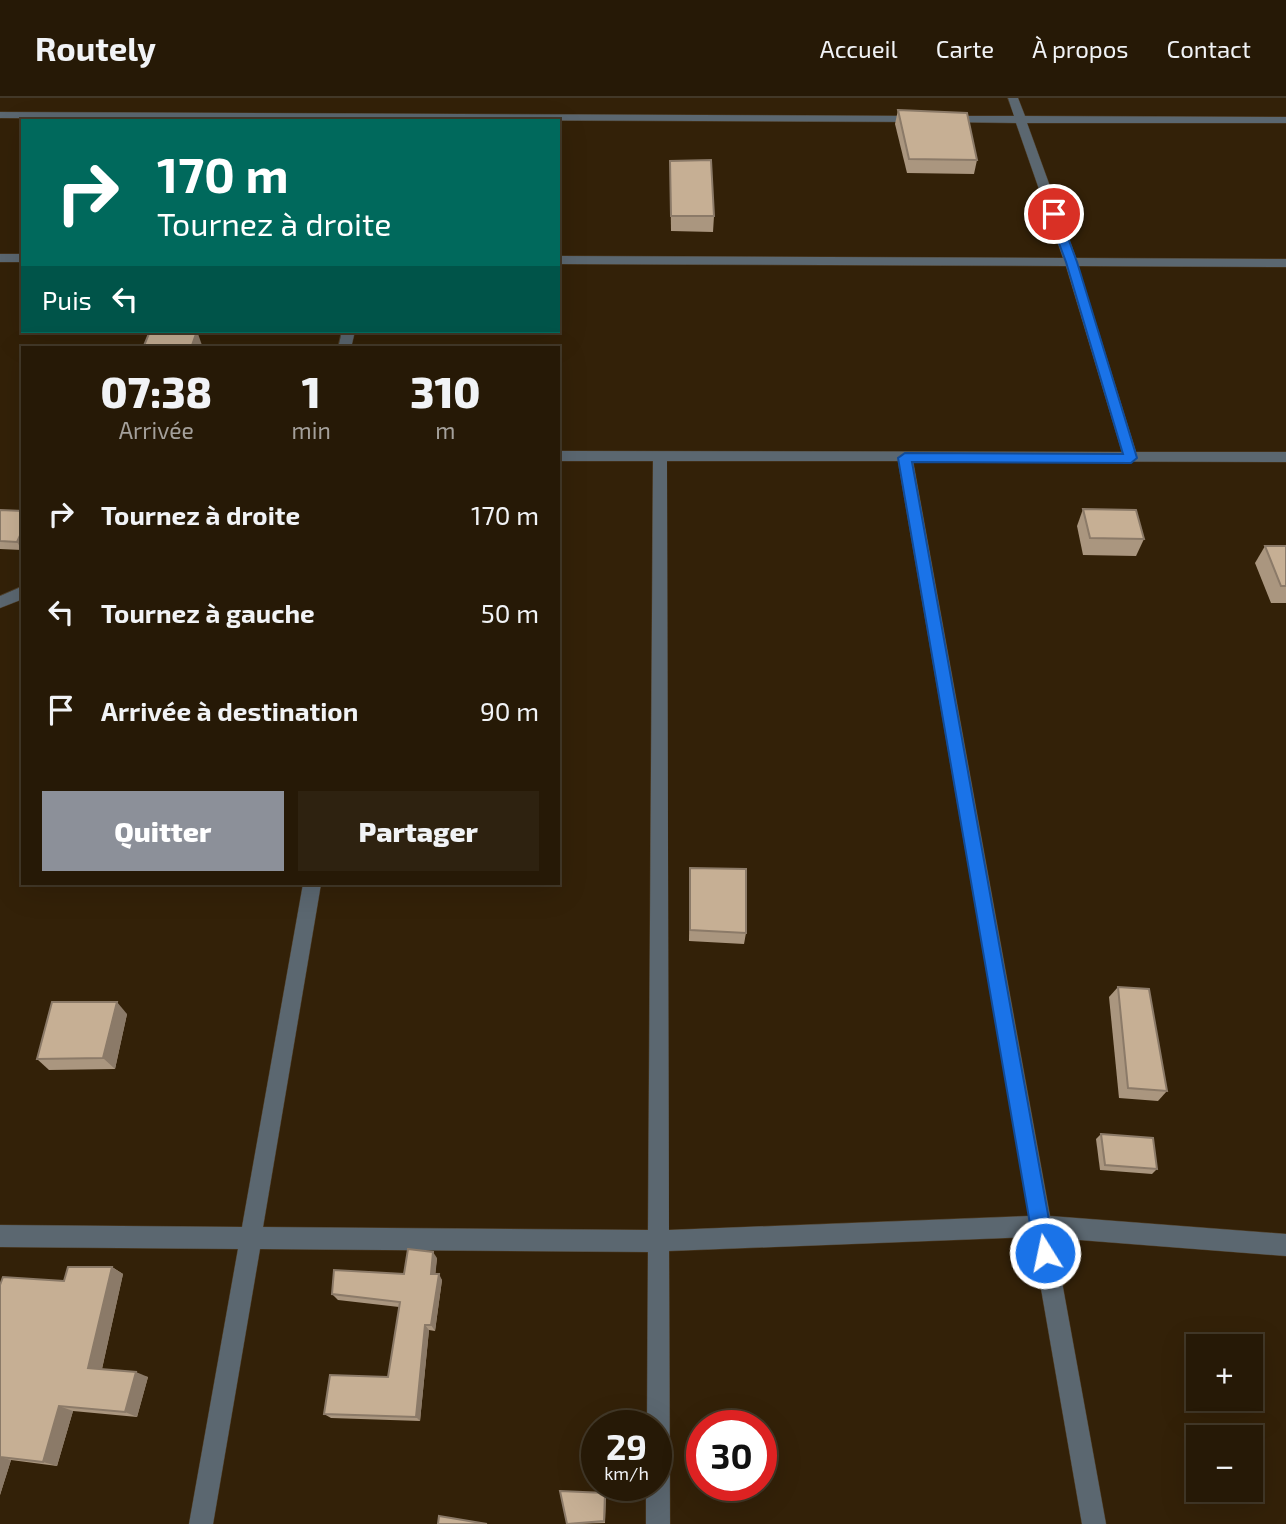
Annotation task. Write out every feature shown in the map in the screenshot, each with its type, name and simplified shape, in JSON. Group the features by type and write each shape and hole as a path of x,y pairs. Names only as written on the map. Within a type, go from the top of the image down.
{"street":[{"path":"1013,98 1018,119 1071,262 1131,458"},
{"path":"0,115 1286,120"},
{"path":"0,258 21,258"},
{"path":"560,260 1286,263"},
{"path":"560,456 1286,457"},
{"path":"658,1524 660,456"},
{"path":"905,458 1094,1524"},
{"path":"0,602 21,593"},
{"path":"201,1524 312,885"},
{"path":"0,1236 658,1241 1040,1226 1286,1245"}],"building":[{"path":"898,110 967,113 977,160 909,159"},
{"path":"711,160 714,216 671,216 670,161"},
{"path":"149,333 196,333 192,346 144,346"},
{"path":"1083,509 1136,510 1144,539 1090,538"},
{"path":"0,510 21,511 21,533 17,542 0,541"},
{"path":"1265,546 1286,546 1286,586 1281,586"},
{"path":"690,868 746,869 746,933 690,930"},
{"path":"1118,987 1149,989 1167,1091 1128,1088"},
{"path":"52,1002 117,1002 103,1058 37,1059"},
{"path":"1101,1134 1153,1138 1157,1169 1105,1165"},
{"path":"408,1249 433,1252 431,1274 439,1274 431,1325 425,1325 416,1417 324,1414 330,1375 388,1377 400,1302 332,1294 334,1270 404,1274"},
{"path":"68,1267 112,1267 88,1368 136,1372 125,1412 59,1406 43,1462 0,1457 0,1285 3,1277 64,1281"},
{"path":"560,1491 581,1492 581,1501 605,1501 604,1521 567,1524"},
{"path":"439,1516 487,1524 438,1524"}],"route":[{"path":"1045,1253 905,458 1131,458 1054,214"}]}
